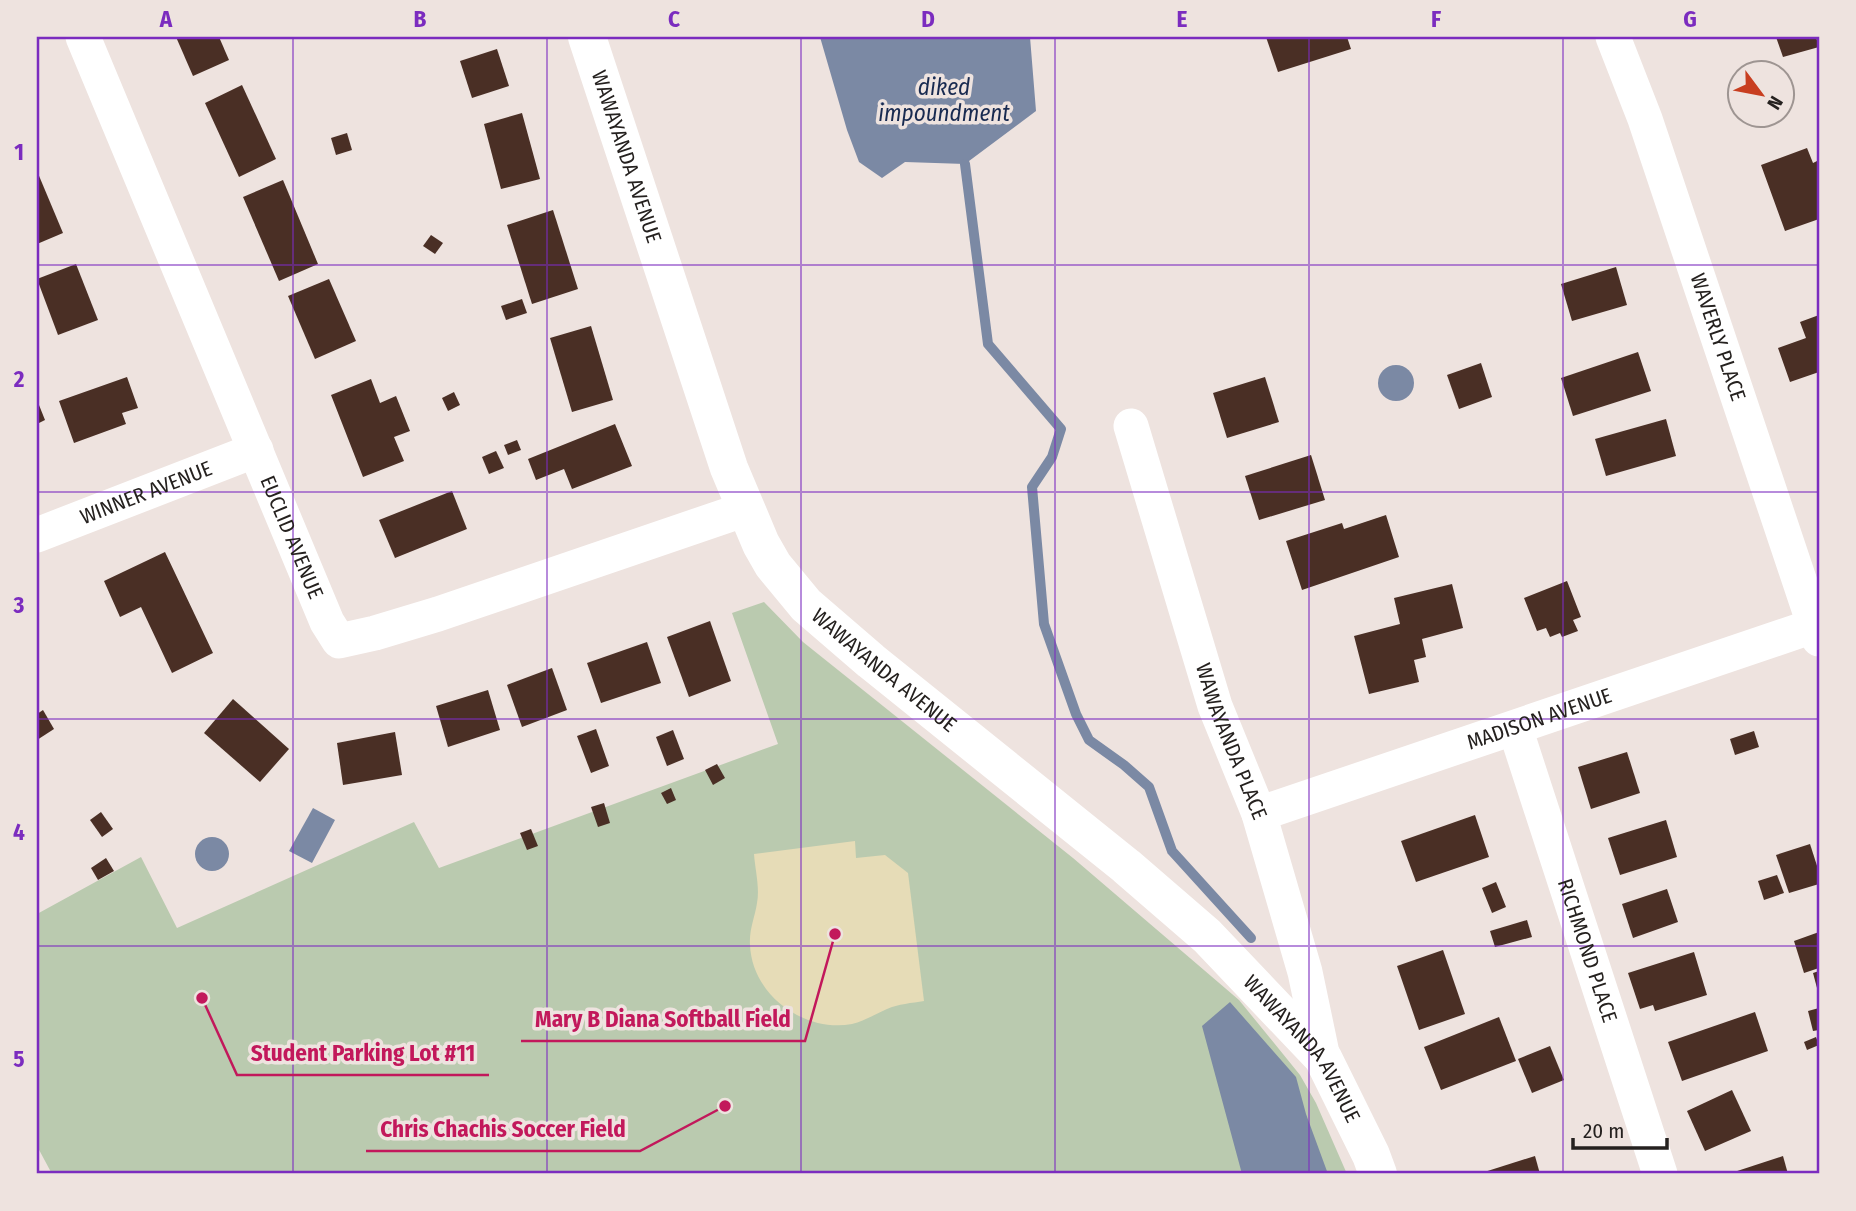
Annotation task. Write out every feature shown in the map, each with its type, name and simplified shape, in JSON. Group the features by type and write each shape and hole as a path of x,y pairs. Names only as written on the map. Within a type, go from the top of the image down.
{"street":[{"name":"EUCLID AVENUE","path":"83,37 327,622 339,641 438,614 746,509"},
{"name":"WAWAYANDA AVENUE","path":"587,37 729,468 761,544 773,565 806,605 871,661 1126,866 1207,936 1323,1058 1371,1156 1377,1174"},
{"name":"WAVERLY PLACE","path":"1613,37 1645,118 1818,630"},
{"name":"WAWAYANDA PLACE","path":"1131,426 1215,706 1259,814 1305,972 1323,1058"},
{"name":"WINNER AVENUE","path":"37,535 256,450"},
{"name":"MADISON AVENUE","path":"1259,814 1695,665 1818,630"},
{"name":"RICHMOND PLACE","path":"1515,728 1660,1174"}],"green space":[{"path":"764,602 803,642 1073,858 1239,1000 1300,1075 1316,1103 1347,1174 52,1174 37,1146 37,914 141,857 177,928 414,822 439,868 778,744 732,613"}],"sand":[{"path":"855,841 856,858 885,855 908,873 924,1001 891,1007 852,1024 834,1025 799,1016 784,1007 760,980 750,945 758,891 754,854"}],"water":[{"name":"diked impoundment","path":"820,37 1030,37 1036,111 965,164 905,162 882,178 859,162"},
{"path":"1396,365 1408,371 1414,383 1408,395 1396,401 1384,395 1378,383 1384,371"},
{"path":"313,808 335,820 312,863 289,851"},
{"path":"212,837 224,842 229,854 224,866 212,871 200,866 195,854 200,842"},
{"path":"1230,1002 1296,1077 1328,1174 1242,1174 1202,1026"}],"building":[{"path":"176,37 219,37 229,60 193,76"},
{"path":"1266,37 1347,37 1351,49 1278,72"},
{"path":"1776,37 1816,37 1819,47 1783,57"},
{"path":"497,49 509,86 472,98 460,61"},
{"path":"242,85 276,159 239,177 205,103"},
{"path":"522,113 540,179 501,189 484,124"},
{"path":"347,133 352,150 336,155 331,138"},
{"path":"1807,148 1813,163 1819,160 1819,219 1785,231 1761,165"},
{"path":"37,171 63,233 37,244"},
{"path":"283,180 318,264 279,281 243,197"},
{"path":"553,210 578,289 532,304 507,225"},
{"path":"431,235 443,243 435,254 423,246"},
{"path":"76,264 98,320 58,335 37,279"},
{"path":"1616,267 1627,305 1572,321 1561,284"},
{"path":"329,279 356,341 315,359 288,296"},
{"path":"522,299 527,313 506,320 501,306"},
{"path":"1819,315 1819,372 1790,382 1778,348 1806,338 1800,322"},
{"path":"591,326 613,400 572,412 550,338"},
{"path":"1638,352 1651,391 1573,416 1561,378"},
{"path":"1481,363 1492,397 1459,409 1447,375"},
{"path":"127,377 138,408 122,413 126,424 74,443 59,401"},
{"path":"1265,377 1279,422 1227,438 1213,393"},
{"path":"371,379 380,403 396,396 410,431 394,437 404,461 363,477 331,395"},
{"path":"454,392 460,405 448,411 442,398"},
{"path":"37,400 45,420 37,424"},
{"path":"1666,419 1676,456 1606,476 1595,439"},
{"path":"615,424 632,466 572,489 564,469 536,480 528,459"},
{"path":"517,440 521,450 508,455 504,445"},
{"path":"496,451 504,468 489,474 482,457"},
{"path":"1311,455 1325,500 1259,520 1245,476"},
{"path":"452,491 467,529 395,558 379,520"},
{"path":"1386,515 1399,557 1302,590 1286,541 1342,523 1344,529"},
{"path":"165,552 213,653 172,673 141,607 120,617 104,581"},
{"path":"1567,581 1581,617 1573,620 1578,631 1562,637 1560,633 1550,637 1546,628 1537,631 1524,598"},
{"path":"1452,584 1463,628 1422,639 1426,657 1414,660 1419,682 1369,694 1354,636 1400,624 1394,598"},
{"path":"710,621 731,681 689,697 667,637"},
{"path":"647,642 661,683 601,703 587,663"},
{"path":"552,668 567,710 522,727 507,685"},
{"path":"488,690 500,730 448,747 436,706"},
{"path":"233,699 289,749 260,782 204,733"},
{"path":"43,710 54,729 37,740 37,714"},
{"path":"596,729 609,766 591,773 577,736"},
{"path":"673,730 684,759 667,766 656,737"},
{"path":"1754,731 1759,747 1735,755 1730,739"},
{"path":"395,732 402,775 343,785 337,743"},
{"path":"1627,752 1640,793 1591,809 1578,767"},
{"path":"717,764 725,778 713,785 705,770"},
{"path":"671,788 676,800 667,804 661,793"},
{"path":"604,803 610,823 598,827 591,807"},
{"path":"101,812 113,829 102,837 90,820"},
{"path":"1475,815 1489,857 1416,882 1401,841"},
{"path":"1666,820 1677,857 1620,875 1608,838"},
{"path":"531,829 538,846 527,850 520,833"},
{"path":"1810,844 1819,872 1819,884 1789,893 1776,855"},
{"path":"106,858 114,871 98,880 91,868"},
{"path":"1777,875 1784,893 1764,900 1758,881"},
{"path":"1496,882 1506,907 1492,913 1482,888"},
{"path":"1667,889 1678,922 1633,938 1622,904"},
{"path":"1527,920 1532,937 1495,947 1490,931"},
{"path":"1819,932 1819,968 1804,973 1794,941"},
{"path":"1443,950 1465,1014 1419,1030 1397,966"},
{"path":"1694,952 1707,995 1655,1011 1653,1005 1640,1009 1628,973"},
{"path":"1819,971 1819,987 1817,988 1813,973"},
{"path":"1819,1008 1819,1030 1813,1031 1808,1011"},
{"path":"1755,1012 1768,1051 1682,1081 1668,1042"},
{"path":"1499,1017 1516,1061 1441,1090 1424,1047"},
{"path":"1816,1037 1819,1045 1807,1050 1804,1042"},
{"path":"1550,1046 1564,1080 1532,1093 1518,1059"},
{"path":"1732,1090 1751,1131 1705,1151 1687,1111"},
{"path":"1535,1156 1540,1174 1478,1174"},
{"path":"1783,1156 1788,1174 1728,1174"}],"waterway":[{"path":"965,164 988,344 1061,429 1052,457 1032,487 1044,624 1076,714 1089,740 1149,787 1172,851 1251,938"}],"place":[{"name":"Mary B Diana Softball Field","path":"835,934"},
{"name":"Student Parking Lot #11","path":"202,998"},
{"name":"Chris Chachis Soccer Field","path":"725,1106"}]}
